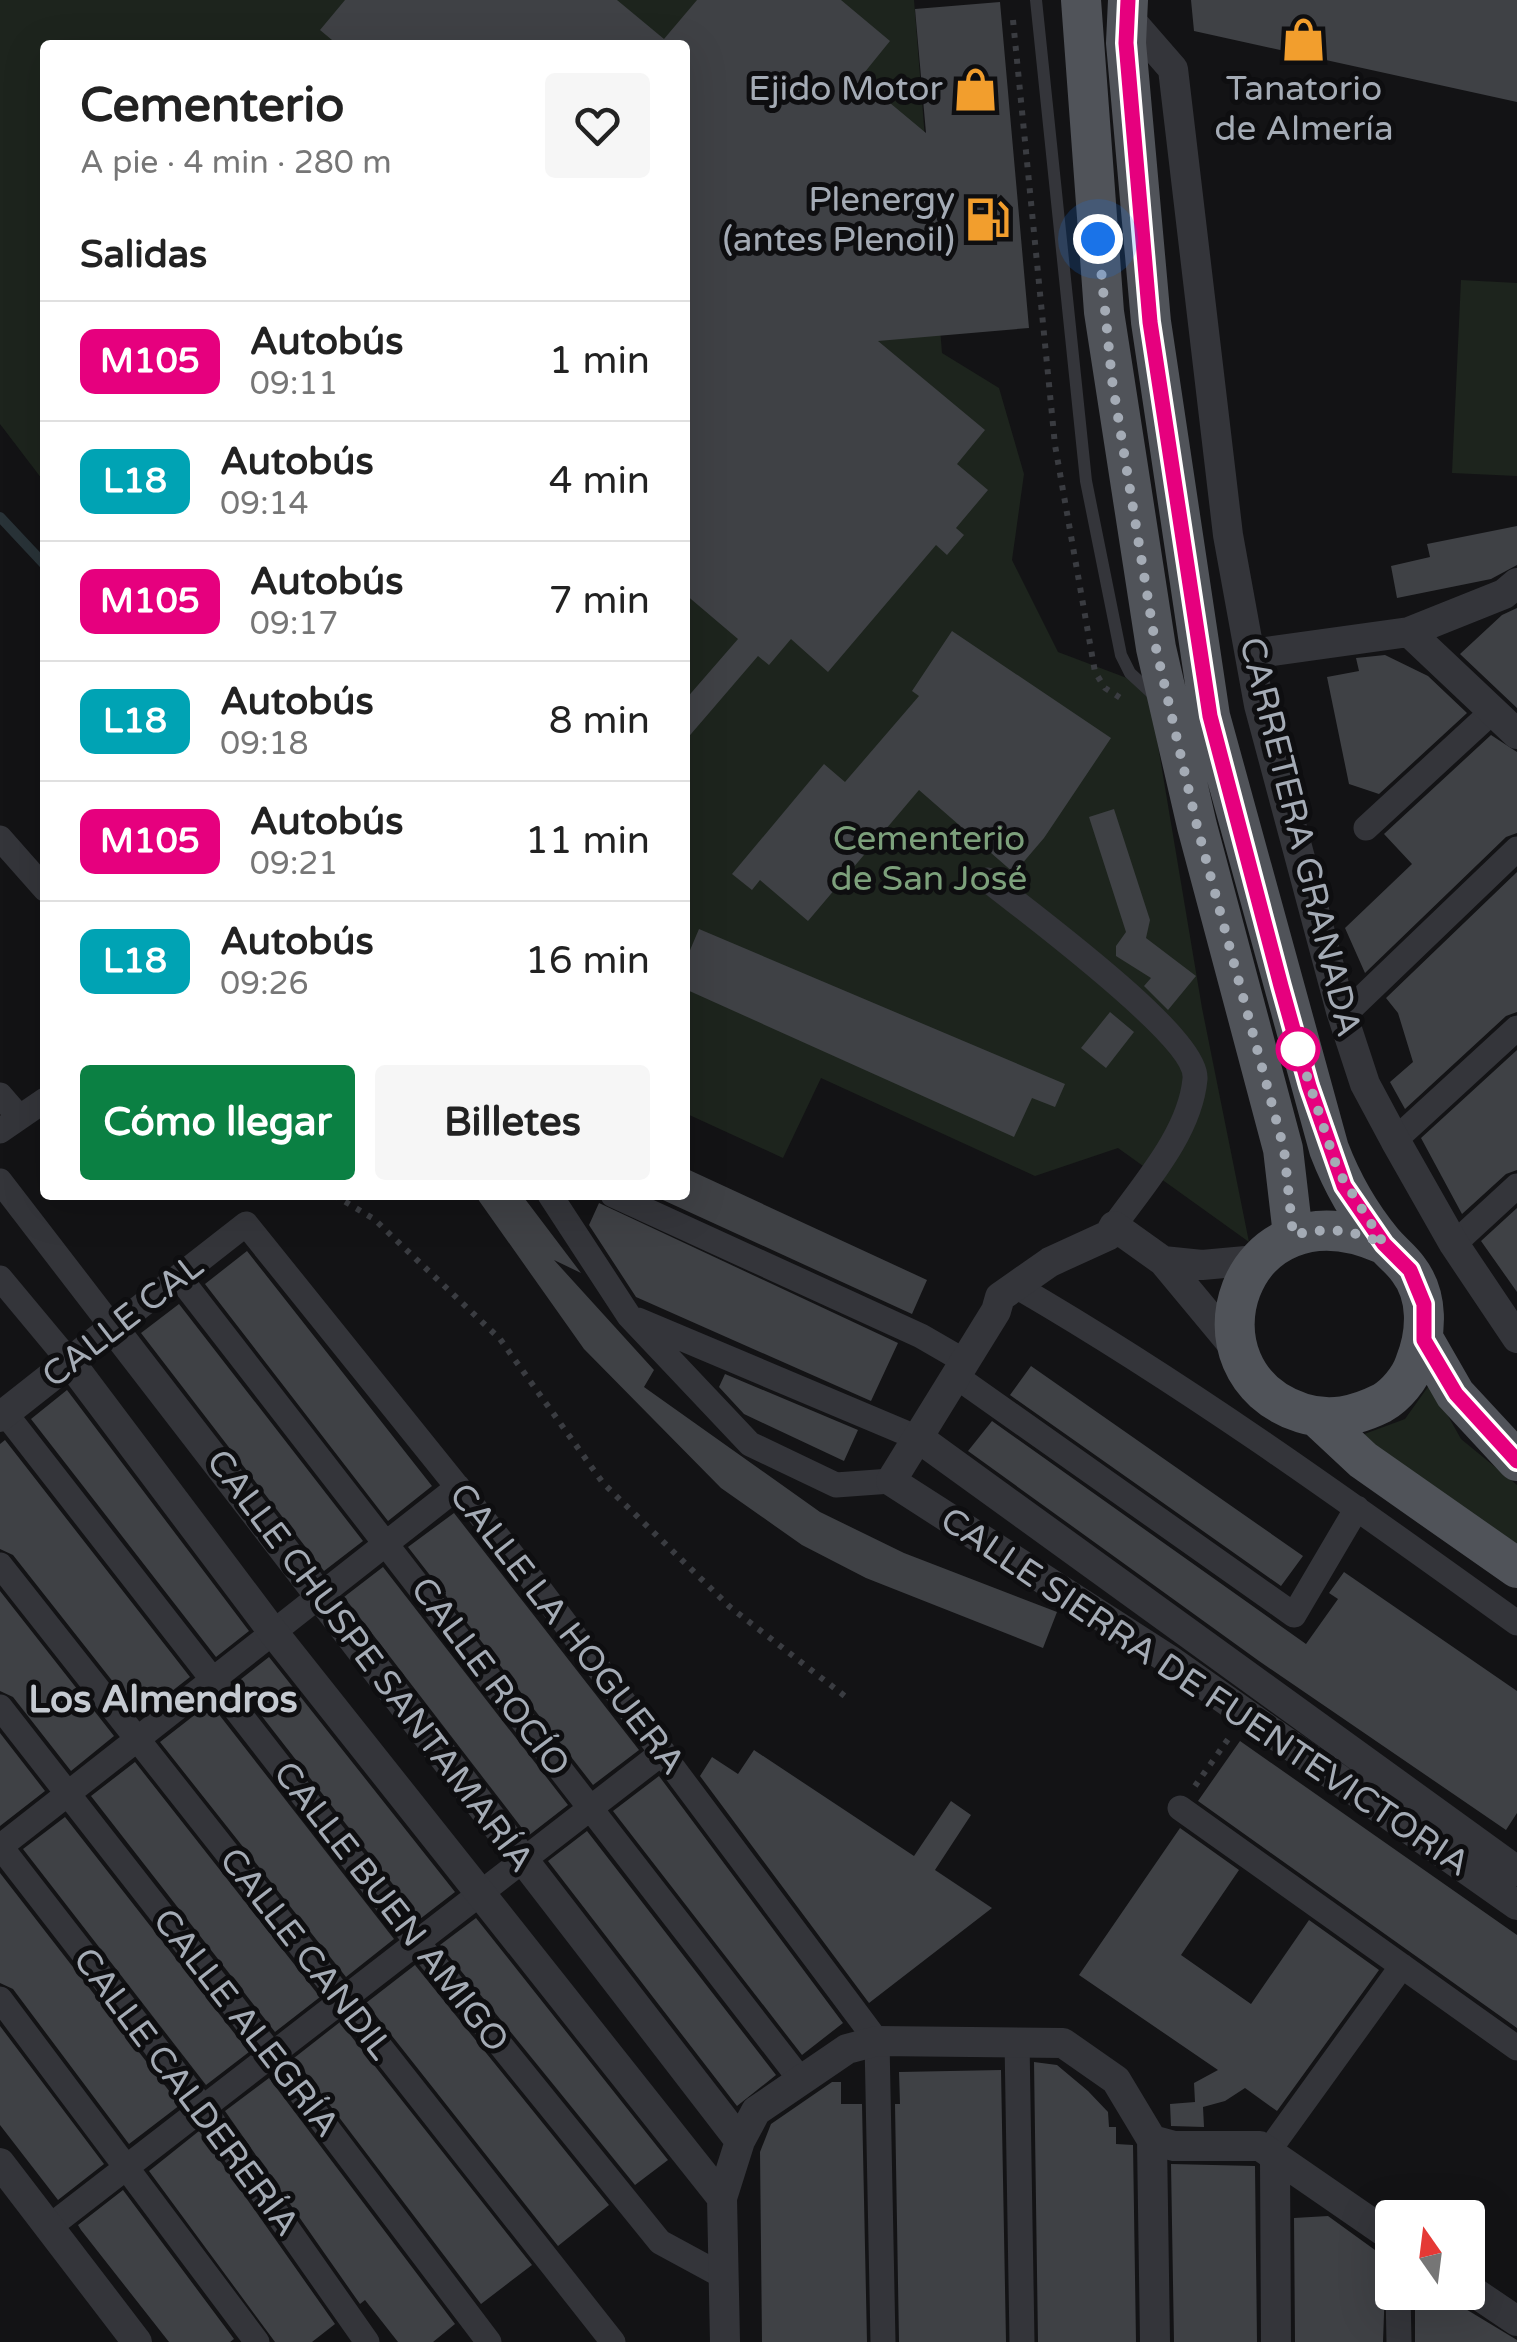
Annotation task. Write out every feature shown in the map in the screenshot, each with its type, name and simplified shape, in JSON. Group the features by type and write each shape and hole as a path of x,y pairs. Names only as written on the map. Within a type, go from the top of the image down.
{"main road":[{"path":"1082,0 1112,380 1170,710 1284,1149 1293,1235"},
{"name":"CARRETERA GRANADA","path":"1127,8 1150,322 1210,716 1319,1119 1344,1186 1384,1244 1410,1270 1424,1304 1424,1340 1456,1394 1517,1461"},
{"path":"1384,1244 1354,1231 1323,1228 1293,1235 1257,1260 1240,1288 1234,1318 1237,1350 1254,1383 1283,1407 1318,1418 1354,1416 1387,1400 1411,1374 1424,1340"},
{"path":"1318,1418 1363,1460 1517,1568"}],"street":[{"name":"CARRETERA GRANADA","path":"1127,8 1173,69 1228,535 1259,706 1343,1016 1365,1084 1395,1140 1454,1244 1517,1338"},
{"path":"1251,654 1409,632 1513,591"},
{"path":"1409,632 1517,734"},
{"path":"1366,828 1494,710"},
{"path":"0,838 40,883"},
{"path":"1343,1016 1517,849"},
{"path":"553,1200 628,1316 750,1444 836,1485 891,1481 962,1369 1000,1298 1050,1262 1108,1234 1178,1131 1196,1078 1190,1056 1160,1021 988,880"},
{"path":"1395,1140 1517,1028"},
{"path":"0,1095 10,1124 40,1103"},
{"name":"CALLE CHUSPE SANTAMARÍA","path":"0,1181 740,2141"},
{"path":"1454,1244 1517,1186"},
{"path":"625,1200 921,1336 1294,1615 1357,1508"},
{"name":"CALLE CAL","path":"2,1415 246,1224"},
{"name":"CALLE LA HOGUERA","path":"246,1224 458,1487 663,1752 877,2042"},
{"path":"1114,1226 1162,1261 1237,1350"},
{"path":"1162,1261 1202,1265 1257,1260"},
{"name":"CALLE ROCÍO","path":"179,1277 388,1542 800,2079"},
{"name":"CALLE CHUSPE SANTAMARÍA","path":"0,1278 70,1362 274,1632 722,2198"},
{"path":"1016,1286 1094,1332 1357,1508 1517,1623"},
{"path":"628,1316 920,1439 1517,1871"},
{"name":"CALLE BUEN AMIGO","path":"2,1415 660,2242 719,2274 725,2266"},
{"name":"CALLE SIERRA DE FUENTEVICTORIA","path":"891,1481 1246,1714 1517,1905"},
{"path":"0,1846 458,1487"},
{"name":"CALLE CANDIL","path":"0,1565 613,2342"},
{"name":"CALLE ALEGRÍA","path":"0,1708 272,2055 489,2342"},
{"path":"48,2228 663,1752"},
{"path":"1180,1808 1517,2048"},
{"name":"CALLE CALDERERÍA","path":"0,1846 204,2108 367,2342"},
{"path":"1276,2342 1271,2157 1402,1966"},
{"path":"0,1999 256,2342"},
{"path":"1016,2041 1022,2342"},
{"path":"725,2342 722,2198 740,2141 756,2110 847,2049 877,2042 1016,2041 1063,2043 1116,2080 1152,2140 1156,2342"},
{"path":"877,2042 883,2342"},
{"path":"1152,2140 1174,2146 1260,2146 1375,2226"},
{"path":"0,2163 137,2342"},
{"path":"1485,2299 1517,2321"},
{"path":"1398,2310 1399,2342"}],"lane":[{"path":"1036,0 1086,481 1108,610 1130,674 1170,710"}],"path":[{"path":"1012,14 1047,380 1069,540 1095,672 1105,688 1128,703"},
{"path":"343,1200 374,1218 500,1339 604,1483 716,1594 846,1697"},
{"path":"1180,1808 1246,1714"}],"green space":[{"name":"Cementerio de San José","path":"0,0 914,0 942,353 999,388 1024,474 1012,560 1058,652 1148,686 1202,1008 1249,1242 1118,1148 1035,1176 821,1078 783,1158 690,1115 690,40 40,40 40,476 0,424"},
{"path":"1461,280 1517,283 1517,476 1452,473"},
{"path":"1430,1384 1461,1439 1517,1485 1517,1551 1359,1436 1405,1419"}],"building":[{"path":"345,0 617,0 664,39 697,0 841,0 890,41 860,78 926,133 915,9 1000,2 1029,328 878,341 985,430 957,464 988,490 956,528 964,535 947,555 936,545 828,672 791,639 769,665 758,656 690,735 690,694 738,639 690,598 690,40 332,40 320,30"},
{"path":"1191,0 1517,0 1517,102 1194,31"},
{"path":"1517,526 1517,565 1491,579 1397,598 1391,566 1430,557 1427,544"},
{"path":"1517,608 1517,708 1460,654 1502,615"},
{"path":"952,631 1111,738 1044,838 1014,873 919,790 808,921 760,880 752,890 732,874 824,764 845,782 919,696 912,691"},
{"path":"1385,655 1428,676 1467,713 1379,794 1349,784 1327,677 1359,671 1356,658"},
{"path":"1491,735 1517,752 1517,833 1506,837 1365,973 1345,928 1412,864 1384,834"},
{"path":"1114,809 1150,920 1146,938 1196,976 1168,1010 1144,986 1151,978 1116,956 1116,946 1126,932 1089,817"},
{"path":"1517,872 1517,1012 1506,1016 1405,1109 1390,1082 1413,1062 1398,1013 1386,998"},
{"path":"699,929 1065,1084 1055,1107 1032,1098 1014,1137 690,991 690,950"},
{"path":"1110,1012 1134,1032 1106,1068 1081,1048"},
{"path":"1517,1050 1517,1170 1506,1174 1462,1214 1421,1138"},
{"path":"690,1170 927,1280 912,1314 663,1200 690,1200"},
{"path":"479,1200 526,1200 581,1273 554,1260 654,1370 644,1387 820,1512 904,1553 1057,1612 1043,1648 866,1578 802,1545 721,1488 584,1349"},
{"path":"599,1203 898,1343 871,1401 636,1297 589,1225"},
{"path":"1517,1208 1517,1292 1481,1241"},
{"path":"247,1251 432,1486 388,1521 205,1284"},
{"path":"179,1304 363,1541 324,1571 141,1333"},
{"path":"1031,1366 1303,1556 1281,1586 1010,1395"},
{"path":"725,1374 858,1430 844,1461 744,1414 719,1387"},
{"path":"67,1390 249,1631 216,1657 31,1419"},
{"path":"992,1421 1306,1644 1338,1599 1329,1593 1344,1572 1517,1691 1517,1813 1506,1830 1259,1661 968,1451"},
{"path":"5,1440 190,1677 140,1716 13,1555 0,1549 0,1444"},
{"path":"454,1513 639,1750 593,1785 408,1547"},
{"path":"383,1567 568,1805 528,1836 344,1597"},
{"path":"0,1591 114,1736 71,1771 13,1697 0,1691"},
{"path":"269,1657 455,1892 420,1919 236,1683"},
{"path":"210,1703 394,1939 346,1977 160,1742"},
{"path":"0,1733 45,1791 0,1826"},
{"path":"1240,1741 1517,1935 1517,2028 1198,1801"},
{"path":"754,1750 914,1856 951,1801 971,1815 935,1870 992,1908 869,2003 700,1776 712,1757 738,1774"},
{"path":"135,1762 320,1997 275,2032 91,1796"},
{"path":"659,1776 843,2023 802,2055 613,1811"},
{"path":"65,1817 249,2052 206,2085 23,1849"},
{"path":"1180,1828 1239,1870 1181,1955 1251,2004 1309,1920 1379,1970 1277,2111 1245,2088 1225,2101 1203,2107 1204,2127 1171,2126 1170,2104 1195,2102 1194,2083 1218,2070 1079,1975"},
{"path":"587,1831 776,2075 737,2106 548,1861"},
{"path":"0,1873 180,2105 129,2144 13,1989 0,1983"},
{"path":"476,1918 668,2160 635,2185 440,1945"},
{"path":"415,1965 609,2205 558,2246 366,2003"},
{"path":"340,2022 532,2265 481,2304 294,2058"},
{"path":"0,2026 104,2164 58,2200 0,2125"},
{"path":"1034,2062 1057,2065 1108,2112 1109,2127 1116,2127 1116,2144 1133,2145 1136,2342 1038,2342"},
{"path":"1001,2070 1006,2342 899,2342 895,2104 900,2104 899,2072"},
{"path":"269,2078 455,2324 433,2342 398,2342 365,2300 360,2304 225,2111"},
{"path":"832,2082 841,2082 841,2104 862,2104 867,2342 762,2342 760,2152 771,2124"},
{"path":"199,2131 335,2324 312,2342 275,2342 149,2171"},
{"path":"1171,2164 1255,2166 1257,2342 1174,2342"},
{"path":"123,2190 234,2339 230,2342 169,2342 81,2230 78,2225"},
{"path":"1328,2216 1375,2250 1375,2310 1384,2310 1383,2342 1295,2342 1294,2218"},
{"path":"1415,2310 1467,2310 1517,2340 1517,2342 1415,2342"}],"waterway":[{"path":"0,517 40,560"}],"bus line":[{"name":"M105","path":"1128,0 1126,43 1150,322 1174,484 1210,716 1281,986 1309,1086 1344,1186 1384,1244 1410,1270 1424,1304 1424,1340 1456,1394 1517,1461"}],"place":[{"name":"Tanatorio de Almería","path":"1304,39"},
{"name":"Ejido Motor","path":"976,89"},
{"name":"Plenergy (antes Plenoil)","path":"988,220"}],"district":[{"name":"Los Almendros","path":"163,1700"}],"route":[{"path":"1098,239 1112,380 1156,648 1197,826 1284,1149 1293,1235 1323,1228 1354,1231 1384,1244 1344,1186 1298,1049"}]}
